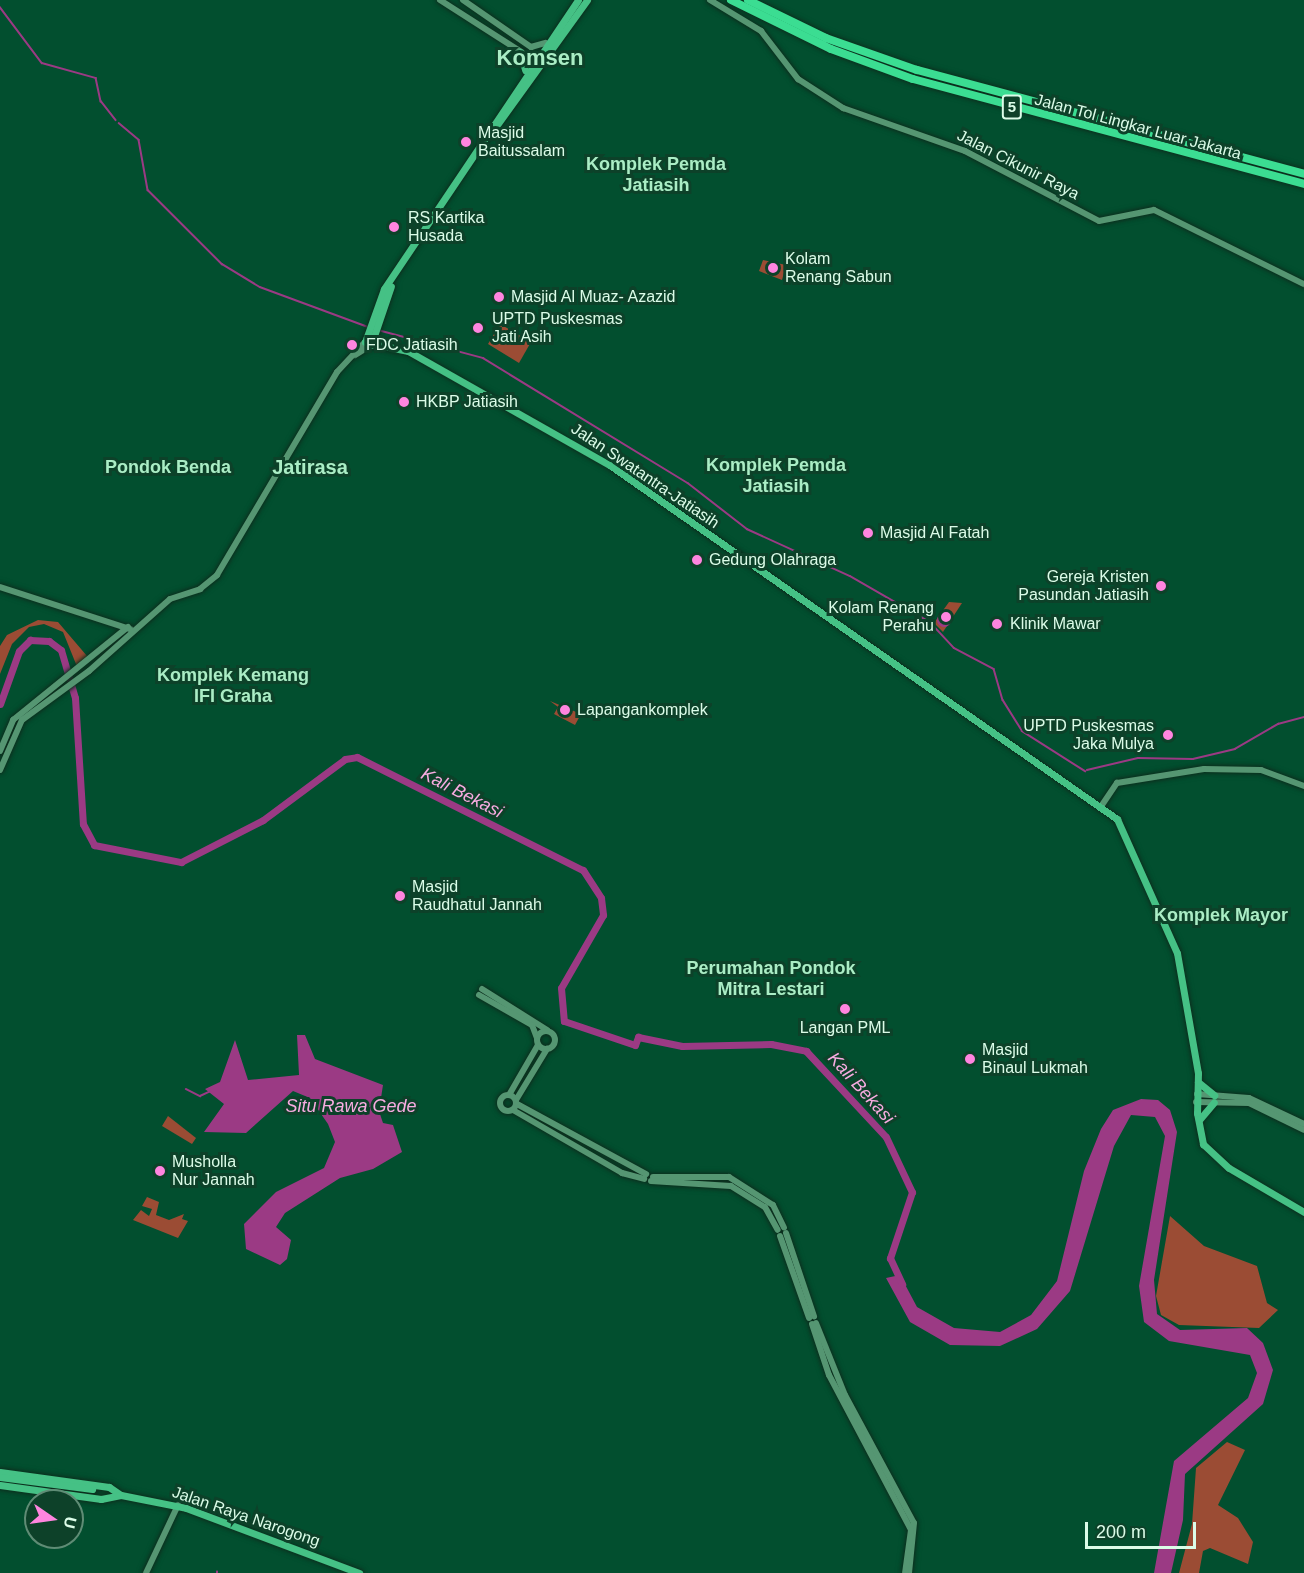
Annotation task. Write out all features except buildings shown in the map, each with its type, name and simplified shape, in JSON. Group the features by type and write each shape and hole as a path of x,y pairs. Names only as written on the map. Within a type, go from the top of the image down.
{"highway":[{"name":"Jalan Tol Lingkar Luar Jakarta","path":"732,0 831,49 913,79 1304,184"},
{"name":"Jalan Tol Lingkar Luar Jakarta","path":"748,0 826,38 917,70 1304,174"}],"main road":[{"path":"544,53 545,43 578,0"},
{"path":"372,328 407,261 537,62 587,0"},
{"path":"520,52 526,63 522,77"},
{"path":"368,344 384,289 522,77 537,62"},
{"name":"Jalan Swatantra-Jatiasih","path":"368,344 408,351 575,444 1102,805 1130,838 1175,948 1197,1079 1198,1122 1201,1139 1214,1157 1304,1212"},
{"path":"1197,1079 1212,1099 1198,1122"},
{"name":"Jalan Raya Narogong","path":"0,1472 109,1487 121,1495"},
{"path":"0,1481 121,1495"},
{"name":"Jalan Raya Narogong","path":"0,1481 101,1499 121,1495 178,1505 359,1573"}],"street":[{"path":"440,0 537,62"},
{"path":"463,0 531,47 545,43"},
{"name":"Jalan Cikunir Raya","path":"710,0 761,31 798,80 843,108 965,151 1099,221 1154,210 1304,284"},
{"path":"503,41 507,30"},
{"path":"0,769 22,720 131,628 170,599 200,590 217,575 351,356 368,344"},
{"path":"0,587 131,628"},
{"path":"0,751 13,720 85,674 95,660"},
{"path":"1102,805 1117,783 1204,769 1261,770 1304,786"},
{"path":"513,1110 555,1039 547,1030 480,992 532,1025 537,1041 548,1049"},
{"path":"547,1030 537,1041 509,1095 500,1106 513,1110 622,1173 648,1178 729,1177 773,1205 813,1320 829,1375 887,1478 911,1530 909,1573"},
{"path":"509,1095 516,1102 648,1178"},
{"path":"1197,1098 1239,1101 1263,1106 1304,1124"},
{"path":"1263,1106 1304,1130"},
{"path":"146,1573 178,1505"},
{"path":"905,1573 910,1559"}],"shaded area":[{"name":"Kolam Renang Sabun","path":"763,260 786,265 782,280 759,271"},
{"path":"500,324 531,342 519,363 488,344"},
{"name":"Kolam Renang Perahu","path":"949,602 962,603 943,632 934,623"},
{"path":"38,620 58,622 87,656 78,669 63,632 44,624 29,627 12,644 0,674 0,646 7,635"},
{"name":"Lapangankomplek","path":"550,701 581,714 575,725 554,714 558,707"},
{"path":"168,1116 196,1138 192,1144 162,1126"},
{"path":"147,1197 159,1202 156,1215 169,1220 184,1214 182,1219 188,1221 178,1238 133,1220 141,1210 149,1216 152,1209 142,1206"},
{"path":"1170,1216 1204,1246 1257,1266 1267,1303 1278,1310 1259,1328 1179,1325 1161,1315 1156,1296"},
{"path":"1227,1442 1245,1450 1218,1505 1238,1518 1253,1542 1248,1564 1210,1548 1203,1551 1199,1573 1179,1573 1192,1524 1196,1468"}],"water":[{"path":"941,613 947,613 951,620 947,627 941,627 937,623 937,617"},
{"name":"Situ Rawa Gede","path":"297,1035 305,1035 315,1059 383,1085 379,1111 383,1123 393,1125 402,1152 373,1169 340,1178 285,1213 276,1227 291,1240 287,1259 280,1265 246,1249 244,1224 276,1192 324,1168 335,1142 328,1124 310,1098 293,1091 246,1133 204,1132 224,1104 205,1089 220,1082 235,1040 248,1080 299,1075"},
{"path":"1141,1099 1158,1100 1170,1110 1177,1132 1154,1280 1157,1314 1180,1330 1247,1328 1263,1343 1273,1370 1263,1404 1185,1474 1183,1520 1171,1573 1154,1573 1174,1461 1248,1398 1257,1373 1250,1355 1169,1341 1144,1322 1139,1286 1165,1136 1155,1117 1131,1115 1114,1146 1070,1291 1037,1329 1000,1346 950,1345 910,1322 886,1278 900,1275 917,1307 954,1328 1000,1332 1031,1315 1057,1281 1084,1171 1101,1129 1113,1110"}],"waterway":[{"path":"0,7 42,63 96,78 101,101 116,120"},
{"path":"119,123 139,140 148,190 222,264 260,287 368,327"},
{"path":"378,330 483,358 688,483 747,529 850,576 930,622 954,648 994,669 1003,700 1022,731 1085,771"},
{"name":"Kali Bekasi","path":"0,704 19,651 30,640 49,641 61,650 75,698 83,824 94,845 181,862 263,820 345,759 357,757 583,870 601,898 603,915 561,988 564,1021 635,1045 638,1037 682,1046 771,1044 806,1051 886,1137 912,1192 890,1258 902,1284"},
{"path":"1087,770 1138,758 1193,759 1235,749 1278,724 1304,717"},
{"path":"186,1089 200,1096 209,1092"}],"place":[{"name":"Masjid Baitussalam","path":"466,142"},
{"name":"RS Kartika Husada","path":"394,227"},
{"name":"Kolam Renang Sabun","path":"773,268"},
{"name":"Masjid Al Muaz- Azazid","path":"499,297"},
{"name":"UPTD Puskesmas Jati Asih","path":"478,328"},
{"name":"FDC Jatiasih","path":"352,345"},
{"name":"HKBP Jatiasih","path":"404,402"},
{"name":"Masjid Al Fatah","path":"868,533"},
{"name":"Gedung Olahraga","path":"697,560"},
{"name":"Gereja Kristen Pasundan Jatiasih","path":"1161,586"},
{"name":"Kolam Renang Perahu","path":"946,617"},
{"name":"Klinik Mawar","path":"997,624"},
{"name":"Lapangankomplek","path":"565,710"},
{"name":"UPTD Puskesmas Jaka Mulya","path":"1168,735"},
{"name":"Masjid Raudhatul Jannah","path":"400,896"},
{"name":"Langan PML","path":"845,1009"},
{"name":"Masjid Binaul Lukmah","path":"970,1059"},
{"name":"Musholla Nur Jannah","path":"160,1171"}],"district":[{"name":"Komsen","path":"540,58"},
{"name":"Komplek Pemda Jatiasih","path":"656,175"},
{"name":"Pondok Benda","path":"168,467"},
{"name":"Jatirasa","path":"310,467"},
{"name":"Komplek Pemda Jatiasih","path":"776,476"},
{"name":"Komplek Kemang IFI Graha","path":"233,686"},
{"name":"Komplek Mayor","path":"1221,915"},
{"name":"Perumahan Pondok Mitra Lestari","path":"771,979"}]}
